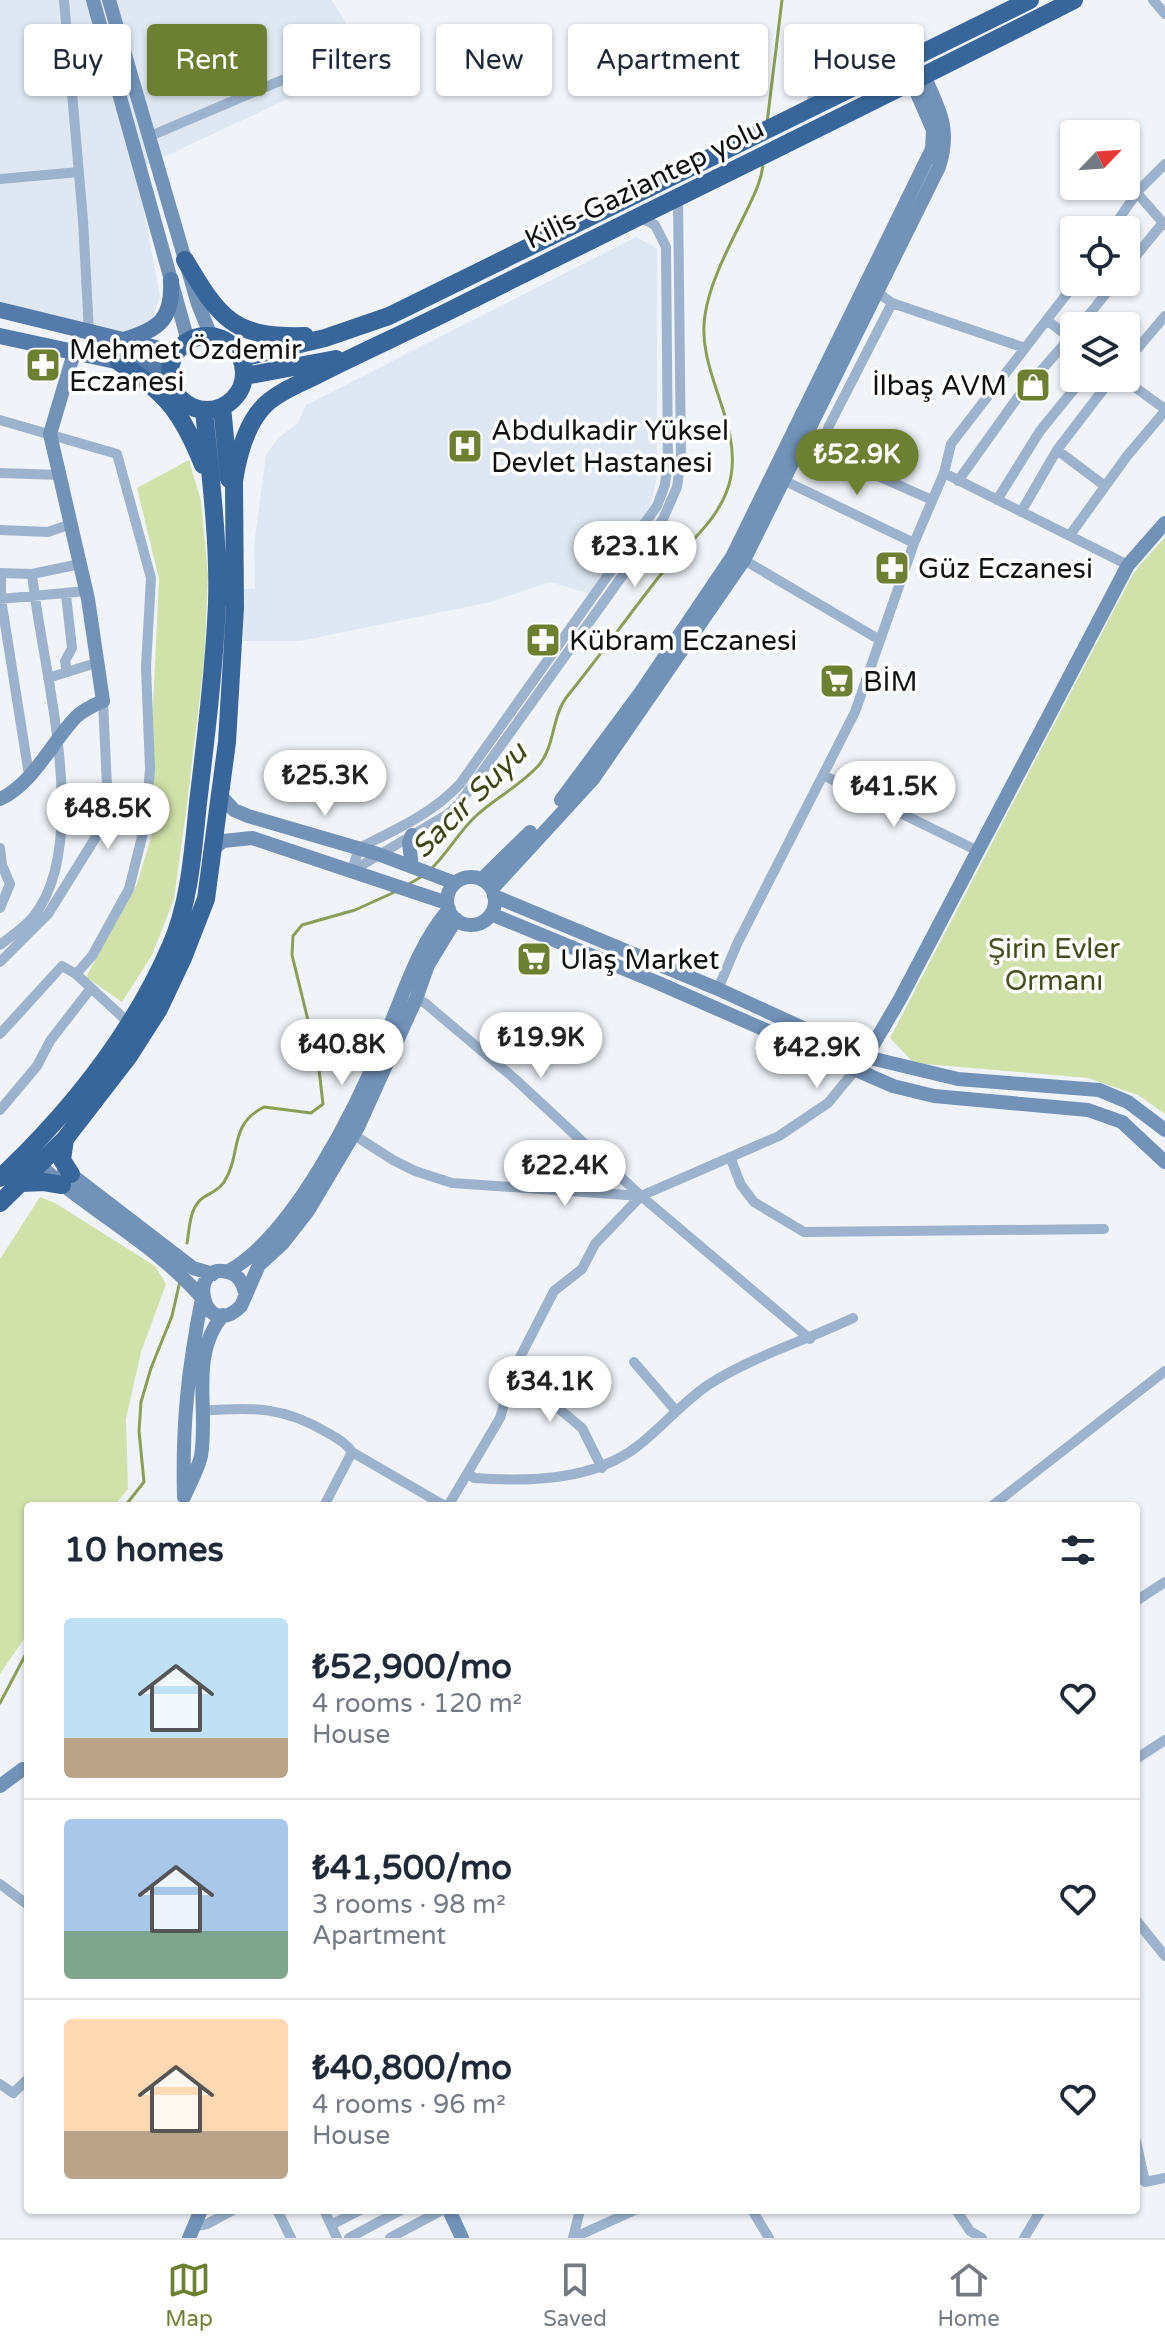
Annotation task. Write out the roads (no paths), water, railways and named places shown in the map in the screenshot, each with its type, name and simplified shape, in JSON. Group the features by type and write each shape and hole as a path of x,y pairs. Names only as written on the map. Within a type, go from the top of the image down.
{"highway":[{"name":"Kilis-Gaziantep yolu","path":"924,50 1001,6 1030,0"},
{"name":"Kilis-Gaziantep yolu","path":"924,76 1074,0"},
{"name":"Kilis-Gaziantep yolu","path":"243,367 389,316 835,96"},
{"name":"Kilis-Gaziantep yolu","path":"233,513 237,462 248,431 267,404 281,393 884,96"},
{"path":"185,260 208,299 223,316 242,329 277,337 331,336"},
{"path":"211,336 232,345 243,367 236,398 213,408 183,401 175,392 171,373 182,347 211,336"},
{"path":"243,367 353,357"},
{"path":"119,362 172,404 190,433 212,497"},
{"path":"0,1203 22,1183 38,1154 130,1024 172,942 189,878 207,732 217,602 212,497 213,408"},
{"path":"0,1178 65,1139 129,1056 159,1009 206,899 227,742 235,608 233,513 213,408"},
{"path":"22,1183 66,1180 62,1160 65,1139"}],"main road":[{"path":"123,340 144,334 168,314 172,301 171,280"},
{"path":"0,310 123,340 182,347"},
{"path":"0,336 171,373"}],"street":[{"path":"64,0 89,332"},
{"path":"93,0 171,280 182,347"},
{"path":"109,0 185,260 211,336"},
{"path":"1153,0 1165,14"},
{"path":"148,137 283,80"},
{"path":"489,888 593,779 744,560 939,167 945,147 943,122 924,89"},
{"path":"807,110 809,96"},
{"path":"491,914 489,888 571,788 641,692 732,557 932,149 932,125 923,96"},
{"path":"1140,190 1165,164"},
{"path":"0,179 79,172"},
{"path":"352,871 448,814 472,787 663,519 677,487 680,464 678,195"},
{"path":"1140,197 1163,224 1140,251"},
{"path":"352,871 359,848 419,818 446,800 460,784 657,506 665,485 668,455 666,247 655,225 638,216"},
{"path":"877,292 892,303 1025,348"},
{"path":"718,989 737,944 855,712 914,543 944,473 951,444 1066,296"},
{"path":"1091,312 1104,296"},
{"path":"892,303 823,443 826,453 932,500"},
{"path":"1140,345 1165,316"},
{"path":"1048,321 1060,329"},
{"path":"958,481 1018,397 1060,351"},
{"path":"0,962 48,914 104,824 107,787 99,662 50,434 74,353"},
{"path":"1070,535 1165,410 1140,391"},
{"path":"997,500 1040,431 1072,392"},
{"path":"1021,512 1057,450 1101,392"},
{"path":"0,420 117,454 151,578 146,667 150,769 145,825 129,889 92,956 76,974"},
{"path":"668,455 680,443"},
{"path":"1057,450 1105,486"},
{"path":"668,455 680,464"},
{"path":"0,473 60,475"},
{"path":"944,473 1128,565"},
{"path":"785,481 914,543"},
{"path":"449,1502 500,1418 515,1367 554,1291 582,1269 595,1244 641,1196 779,1136 828,1103 866,1057 900,999 1128,565 1165,523"},
{"path":"0,530 48,532 71,524"},
{"path":"744,560 880,640"},
{"path":"29,775 1,599 1,574 32,574 80,564"},
{"path":"0,945 33,917 50,886 59,859 59,739 32,574"},
{"path":"1,599 86,591"},
{"path":"66,595 72,648 65,661 67,672"},
{"path":"48,678 99,662"},
{"path":"0,690 13,685"},
{"path":"0,799 12,793 29,775 78,714 103,701"},
{"path":"825,776 978,851"},
{"path":"220,795 234,810 248,816 378,854 455,883"},
{"path":"412,835 409,843 412,867"},
{"path":"213,849 223,841 252,838 419,894 471,925 491,914"},
{"path":"0,848 2,865 10,884 0,908"},
{"path":"183,1501 201,1457 204,1344 223,1315 241,1306 259,1265 283,1243 308,1211 354,1135 416,999 451,911 448,896 455,883 468,877 866,1057 958,1079 1099,1090 1128,1102 1165,1130"},
{"path":"50,886 64,892"},
{"path":"183,1501 188,1373 204,1284 246,1261 301,1197 358,1097 411,972 439,921 451,911"},
{"path":"491,914 893,1086 934,1096 1088,1110 1122,1122 1165,1162"},
{"path":"0,1034 62,966 76,974 130,1024"},
{"path":"0,1110 37,1066 50,1041 91,988"},
{"path":"416,999 425,1003 515,1079 641,1196 810,1339"},
{"path":"354,1135 415,1171 452,1183 641,1196"},
{"path":"38,1154 174,1267 210,1310 223,1315"},
{"path":"730,1157 741,1185 754,1202 804,1232 1104,1229"},
{"path":"66,1180 193,1268 240,1279 245,1292"},
{"path":"468,1472 474,1478 504,1480 578,1474 602,1468 637,1447 708,1385 770,1353 810,1339 853,1318"},
{"path":"634,1362 676,1411"},
{"path":"515,1367 582,1428 602,1468"},
{"path":"997,1502 1165,1371"},
{"path":"202,1411 243,1408 280,1410 305,1419 347,1444 352,1452 439,1502"},
{"path":"326,1502 352,1452"},
{"path":"1140,1599 1163,1587"},
{"path":"1140,1756 1165,1740"},
{"path":"0,1786 24,1772"},
{"path":"0,1884 24,1902"},
{"path":"1140,1925 1165,1956"},
{"path":"0,2084 13,2093 24,2083"},
{"path":"1141,2183 1165,2178"},
{"path":"190,2233 199,2214"},
{"path":"190,2233 226,2214"},
{"path":"278,2214 286,2237"},
{"path":"326,2214 337,2238"},
{"path":"331,2225 352,2214"},
{"path":"349,2238 394,2214"},
{"path":"390,2238 435,2214"},
{"path":"451,2214 462,2238"},
{"path":"579,2214 573,2238 626,2214"},
{"path":"754,2214 769,2238"},
{"path":"959,2214 970,2231 982,2238"},
{"path":"1024,2238 1039,2214"}],"waterway":[{"name":"Sacır Suyu","path":"767,123 782,0"},
{"name":"Sacır Suyu","path":"430,870 477,815 539,765 563,702 658,578 711,519 727,491 731,476 730,435 707,356 705,315 716,276 757,189 763,163"},
{"name":"Sacır Suyu","path":"407,885 421,877"},
{"name":"Sacır Suyu","path":"187,1243 195,1206 224,1182 245,1122 264,1107 311,1113 323,1104 318,1061 292,955 293,936 302,925 355,910 397,891"},
{"name":"Sacır Suyu","path":"128,1502 144,1482 139,1431 141,1402 172,1316 180,1281"},
{"name":"Sacır Suyu","path":"0,1703 24,1658"}],"place":[{"name":"Mehmet Özdemir Eczanesi","path":"43,365"},
{"name":"İlbaş AVM","path":"1033,385"},
{"name":"Abdulkadir Yüksel Devlet Hastanesi","path":"465,446"},
{"name":"Güz Eczanesi","path":"892,568"},
{"name":"Kübram Eczanesi","path":"543,640"},
{"name":"BİM","path":"837,681"},
{"name":"Ulaş Market","path":"534,959"}],"park label":[{"name":"Şirin Evler Ormanı","path":"1054,964"}]}
